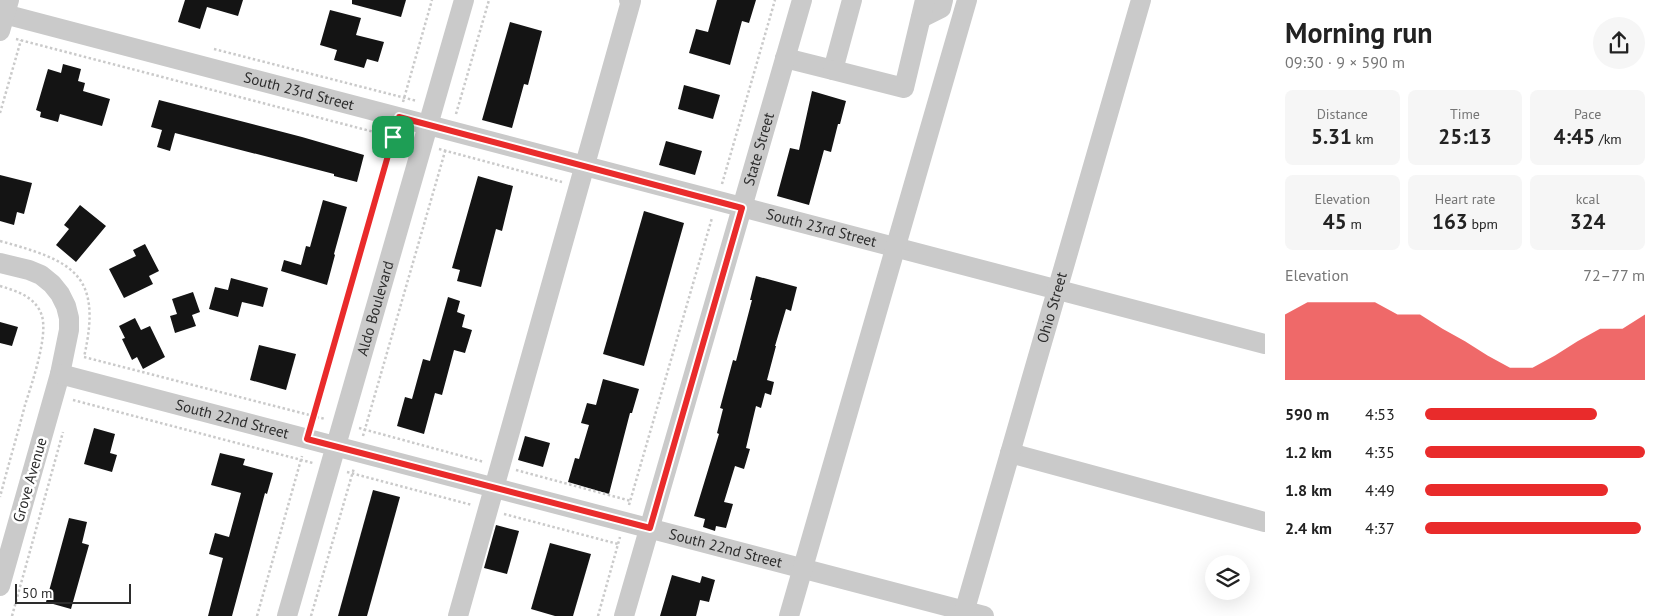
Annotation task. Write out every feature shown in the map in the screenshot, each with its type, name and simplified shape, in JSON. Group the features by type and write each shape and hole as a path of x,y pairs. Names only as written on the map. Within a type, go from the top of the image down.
{"street":[{"name":"Aldo Boulevard","path":"287,616 464,0"},
{"path":"458,616 631,1 629,0"},
{"name":"State Street","path":"624,616 802,0"},
{"path":"834,70 852,0"},
{"path":"785,58 904,88 923,9 941,8 943,0"},
{"path":"789,616 967,0"},
{"name":"Ohio Street","path":"964,613 1141,0"},
{"name":"South 23rd Street","path":"5,19 26,20 1265,344"},
{"name":"Grove Avenue","path":"0,263 41,275 60,294 69,318 69,330 60,374 0,586"},
{"name":"South 22nd Street","path":"60,374 625,521 964,613 984,616"},
{"path":"1010,453 1265,522"}],"path":[{"path":"257,616 432,0"},
{"path":"311,616 489,0"},
{"path":"598,616 775,0"},
{"path":"5,19 20,40 578,186"},
{"path":"0,113 26,20"},
{"path":"213,49 433,105"},
{"path":"0,286 20,293 33,302 42,316 43,328 38,361 0,497"},
{"path":"84,357 365,429"},
{"path":"72,400 352,474"}],"building":[{"path":"185,0 243,0 238,16 207,7 200,29 178,22"},
{"path":"352,0 406,0 401,17 352,4"},
{"path":"717,0 756,0 749,23 742,21 730,65 689,53 696,29 708,32"},
{"path":"330,10 361,18 356,35 384,42 378,62 367,59 364,68 334,60 337,50 320,45"},
{"path":"510,22 542,31 528,85 524,84 512,128 482,120"},
{"path":"63,64 81,69 78,81 85,83 83,91 110,99 102,126 60,114 58,122 40,117 41,112 36,110 48,69 61,73"},
{"path":"684,85 720,95 713,119 678,109"},
{"path":"812,91 846,101 831,152 824,150 809,205 777,196 790,148 799,150"},
{"path":"159,100 364,155 357,182 334,176 334,174 175,133 170,151 157,147 162,130 151,127"},
{"path":"666,141 702,151 695,175 659,165"},
{"path":"0,175 32,183 24,214 17,212 14,225 0,221"},
{"path":"478,176 513,186 502,231 496,229 481,287 457,281 460,270 452,268"},
{"path":"323,200 347,207 327,285 281,271 284,260 301,265 306,246 310,247"},
{"path":"80,205 106,226 76,262 56,245 69,229 64,225"},
{"path":"644,211 684,223 644,366 603,354"},
{"path":"145,244 159,271 149,276 153,284 124,298 109,269 136,256 133,250"},
{"path":"756,276 797,287 791,311 786,309 775,346 767,380 774,382 771,395 765,393 761,408 756,406 746,448 750,449 744,469 735,466 724,502 733,504 726,528 716,526 715,531 703,527 705,519 694,516 719,434 717,433 723,409 720,408 733,360 736,361 752,300 750,300"},
{"path":"231,278 268,288 263,307 242,302 238,317 209,309 215,287 228,290"},
{"path":"193,292 200,312 192,315 196,326 175,333 170,316 177,314 172,299"},
{"path":"448,297 460,301 457,312 465,315 462,327 472,330 465,353 454,350 442,395 435,393 424,434 397,426 405,397 412,399 423,359 430,361"},
{"path":"135,318 141,330 150,326 165,357 143,369 137,357 132,360 122,339 125,338 119,326"},
{"path":"0,322 18,327 12,346 0,343"},
{"path":"259,345 296,354 286,390 250,380"},
{"path":"603,379 639,389 632,413 630,413 609,494 568,482 575,458 579,459 589,425 581,423 587,403 596,405"},
{"path":"94,428 115,434 110,453 117,455 112,472 84,464"},
{"path":"525,436 550,443 543,467 518,460"},
{"path":"220,453 245,459 243,465 273,473 267,494 265,493 232,616 208,616 223,558 209,554 215,533 229,537 241,493 211,485"},
{"path":"373,490 400,497 367,616 338,616"},
{"path":"69,518 87,522 82,543 89,545 71,609 46,602"},
{"path":"496,525 519,531 507,574 484,568"},
{"path":"550,543 591,554 573,616 555,616 531,609"},
{"path":"672,575 700,583 702,576 715,580 709,602 700,600 696,616 660,616"}],"route":[{"path":"399,117 742,208 650,528 307,439 393,137 399,117"}]}
